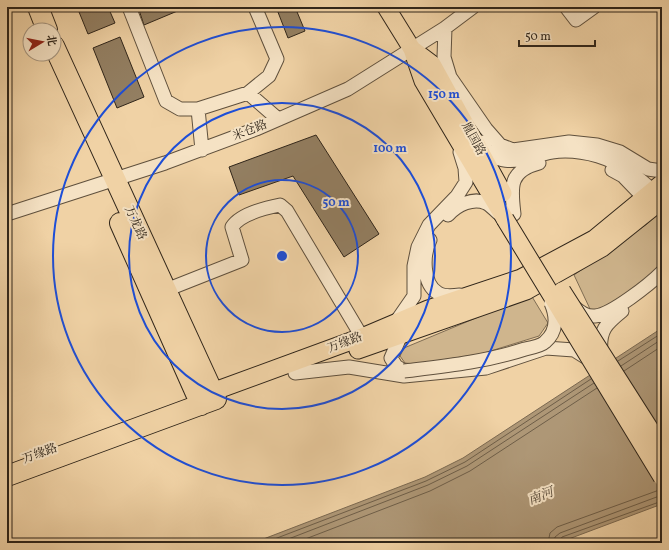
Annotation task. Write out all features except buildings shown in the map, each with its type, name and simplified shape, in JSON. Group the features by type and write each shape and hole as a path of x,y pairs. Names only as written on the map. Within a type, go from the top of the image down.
{"highway":[{"path":"28,7 33,22"},
{"path":"38,7 44,22"},
{"name":"万龙路","path":"51,62 109,181 166,290 206,398"},
{"name":"万龙路","path":"61,62 109,181 206,398"},
{"name":"万缘路","path":"7,466 206,398"},
{"name":"万缘路","path":"7,476 206,398"}],"main road":[{"name":"胤国路","path":"386,7 412,49 423,82 510,216"},
{"name":"胤国路","path":"412,49 432,64 510,216"},
{"name":"万缘路","path":"206,398 295,372 399,328 470,295 521,278 594,239 656,196"},
{"name":"万缘路","path":"206,398 362,337 399,328 526,291 602,248 656,196"},
{"path":"510,216 571,304 596,356 662,477"},
{"path":"510,216 596,356 662,448"}],"street":[{"path":"129,7 166,101 180,109 198,109 248,93 269,76 276,59 255,7"},
{"name":"米仓路","path":"7,214 202,150 348,89 445,28 473,7"},
{"path":"566,7 576,20 594,7"},
{"path":"445,28 444,57 450,77 486,129 500,145 512,150 569,142 596,144 620,152 648,169 662,171"},
{"path":"432,64 445,82 488,153 514,162 553,152 582,153 599,156 631,171 656,196"},
{"path":"404,374 391,358 399,328 414,296 414,266 421,241 429,225 457,196 466,182 462,156 423,82"},
{"path":"248,93 278,119"},
{"path":"198,109 202,150"},
{"path":"404,374 504,356 545,343 554,329 556,320 552,305 510,216 511,189 515,176 528,166 556,158 600,163 656,196"},
{"path":"470,295 445,296 437,293 431,286 426,271 426,249 435,229 455,207 471,201 486,203 510,216"},
{"path":"166,290 242,260 232,227 236,220 270,207 280,205 287,211 362,337"},
{"path":"571,304 583,313 594,316 609,313 662,272"},
{"path":"295,372 349,367 404,374 486,368 546,348 574,350 596,356 602,330 662,278"}],"shaded area":[{"path":"662,210 662,266 652,276 600,310 591,311 574,275 647,224"},
{"path":"531,295 548,323 539,336 481,354 415,364 405,363 400,356 404,348"}],"water":[{"name":"南河","path":"662,328 662,504 558,543 253,543 425,477 463,458"}]}
